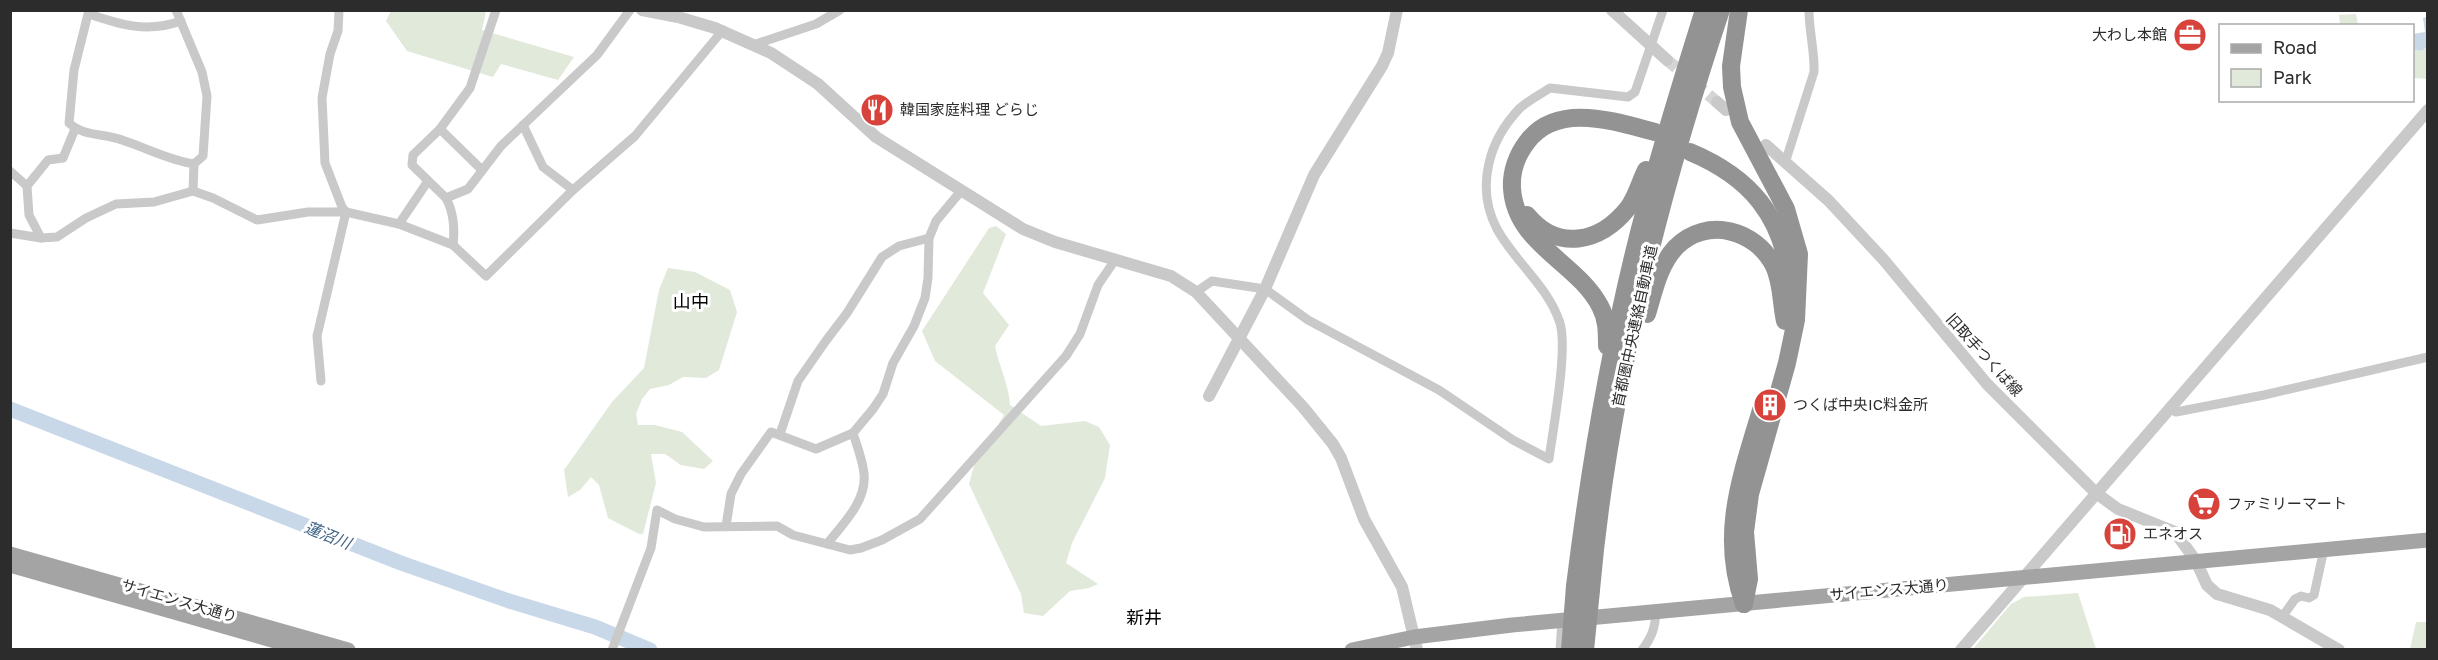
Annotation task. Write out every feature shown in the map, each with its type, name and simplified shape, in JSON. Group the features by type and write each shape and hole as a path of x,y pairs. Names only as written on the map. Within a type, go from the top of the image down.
{"highway":[{"path":"1583,523 1586,481 1607,348 1607,324 1601,307 1592,293 1536,240 1525,226 1512,199 1511,182 1521,150 1531,136 1559,120 1574,117 1601,119 1654,136 1588,125 1556,131 1531,151 1523,167 1520,185 1521,200 1527,215 1536,225 1545,232 1567,239 1584,238 1604,231 1629,207 1646,169 1697,10"},
{"name":"首都圏中央連絡自動車道","path":"1585,650 1583,523 1622,305 1647,203 1704,10"},
{"name":"首都圏中央連絡自動車道","path":"1570,650 1600,517 1618,401 1637,309 1685,123 1721,10"},
{"path":"1739,10 1731,66 1732,87 1740,122 1786,209 1799,254 1796,320 1787,363 1750,494 1745,532 1749,579 1744,604"},
{"path":"1744,604 1735,579 1732,546 1733,514 1737,489 1777,358 1785,321 1790,296 1787,262 1782,240 1766,208 1727,169 1690,148 1713,153 1737,167 1762,190 1779,215 1798,264"},
{"path":"1618,401 1629,384 1660,273 1677,246 1689,237 1713,230 1728,231 1742,234 1754,242 1766,253 1774,268 1779,282 1785,321"}],"main road":[{"name":"サイエンス大通り","path":"1352,650 1416,643 1562,621 2427,540"},
{"name":"サイエンス大通り","path":"10,554 348,650"},
{"name":"サイエンス大通り","path":"10,566 307,650"}],"street":[{"path":"176,10 202,72 207,96 203,156 194,164 193,191"},
{"path":"181,21 186,10"},
{"path":"321,381 317,358 317,336 346,212 332,184 325,163 321,98 330,54 338,31 339,10"},
{"path":"453,246 455,228 446,198 412,165 413,155 440,129 470,88 496,10"},
{"path":"446,198 468,189 501,146 597,55 630,10"},
{"path":"642,10 678,17 723,30 756,44 818,84 876,137 1023,228 1055,242 1171,276 1196,292 1324,431 1341,458 1364,519 1402,587 1416,643"},
{"path":"756,44 816,24 840,10"},
{"path":"1209,396 1264,289 1314,175 1382,66 1388,53 1397,10"},
{"path":"1612,10 1667,60"},
{"path":"1196,292 1212,281 1264,289 1308,320 1439,390 1513,440 1549,459 1563,347 1560,325 1548,298 1497,229 1490,209 1485,180 1490,157 1500,132 1522,107 1550,87 1628,97 1635,92 1663,10"},
{"path":"1785,163 1814,72 1815,60 1809,32 1809,10"},
{"path":"181,21 150,28 128,27 89,12 74,70 69,123 75,129 120,139 175,161 194,164"},
{"path":"10,232 41,238 57,237 86,218 116,204 154,202 193,191 213,198 257,220 308,212 346,212 399,224 453,246 486,276 573,190 635,136 723,30"},
{"path":"1961,650 2427,110"},
{"path":"524,125 543,167 573,190"},
{"path":"41,238 29,215 27,186 48,160 63,158 75,129"},
{"path":"440,129 482,170"},
{"name":"旧取手つくば線","path":"1766,145 1830,201 1883,259 1987,384 2096,493 2118,509 2175,532 2196,561 2209,589 2217,594 2270,610 2339,650"},
{"path":"10,171 27,186"},
{"path":"399,224 428,181"},
{"path":"726,526 731,494 741,474 771,432 816,448 853,433 873,409 883,394 892,363 914,326 925,298 929,238 936,221 961,191"},
{"path":"780,434 798,381 847,313 882,257 899,246 929,238"},
{"path":"613,646 651,548 657,510 675,519 704,527 777,526 793,535 850,550 882,540 920,519 1017,414 1066,356 1080,334 1098,285 1115,260"},
{"path":"2169,408 2176,412 2265,395 2427,357"},
{"path":"827,544 863,493 864,475 853,433"},
{"path":"2282,617 2295,599 2301,596 2309,598 2314,595 2324,549"},
{"path":"1642,650 1655,627 1656,612"},
{"path":"1560,650 1562,621"}],"green space":[{"path":"391,11 486,11 482,30 574,57 558,80 501,64 493,77 407,51 386,21"},
{"path":"2356,14 2358,24 2340,24 2339,15"},
{"path":"2427,47 2427,79 2414,78 2414,50 2422,51"},
{"path":"996,226 1006,234 983,293 1009,325 995,346 1010,405 1041,426 1085,421 1099,427 1110,445 1105,478 1072,543 1066,563 1098,584 1070,591 1043,616 1024,613 1021,594 969,484 974,466 1004,415 935,361 922,331 989,228"},
{"path":"668,268 695,272 730,290 737,312 719,370 706,378 683,377 669,385 650,389 642,399 636,414 638,425 655,425 682,432 713,461 704,469 681,465 665,454 651,454 656,483 643,534 639,534 608,518 599,485 591,477 580,490 568,497 564,470 612,402 644,368 659,290"},
{"path":"2078,593 2096,649 1973,649 2011,604 2024,597"},
{"path":"2416,622 2427,622 2427,649 2410,649"}],"water":[{"path":"2427,17 2427,47 2422,51 2414,50 2414,34 2425,32 2423,18"}],"waterway":[{"name":"蓮沼川","path":"10,409 401,563 509,601 595,627 650,650"}],"tunnel":[{"path":"1667,60 1717,102"}],"place":[{"name":"大わし本館","path":"2190,35"},
{"name":"韓国家庭料理 どらじ","path":"877,110"},
{"name":"つくば中央IC料金所","path":"1770,405"},
{"name":"ファミリーマート","path":"2204,504"},
{"name":"エネオス","path":"2120,534"}],"district":[{"name":"山中","path":"691,302"},
{"name":"新井","path":"1144,618"}]}
